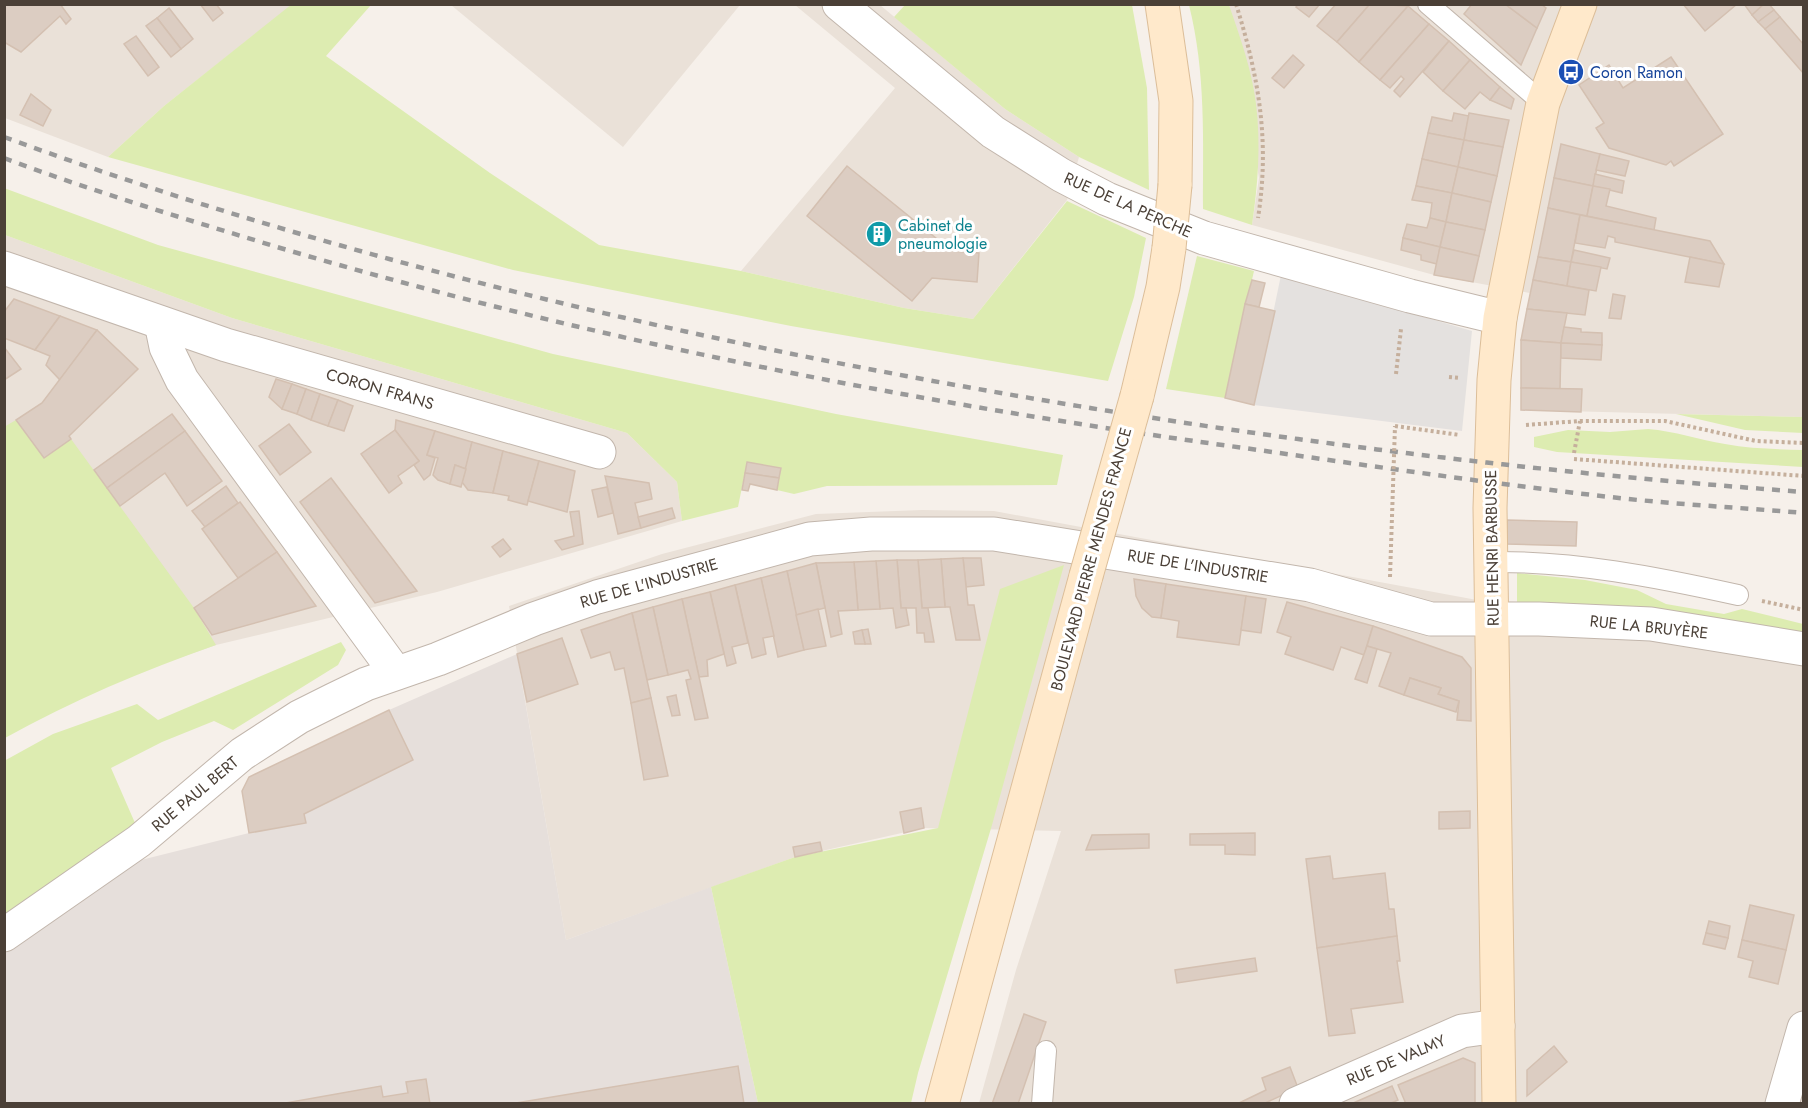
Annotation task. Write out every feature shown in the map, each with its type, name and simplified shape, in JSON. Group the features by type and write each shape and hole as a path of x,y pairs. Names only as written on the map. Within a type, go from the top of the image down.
{"main road":[{"name":"BOULEVARD PIERRE MENDES FRANCE","path":"942,1104 1137,396 1163,287 1175,185 1176,101 1162,4"},
{"name":"RUE HENRI BARBUSSE","path":"1499,1104 1493,620 1491,562 1479,428 1543,103 1580,4"}],"street":[{"name":"RUE DE LA PERCHE","path":"839,4 993,132 1061,175 1153,219 1204,238 1410,296 1500,318"},
{"path":"4,268 161,324 166,348 182,380 396,674"},
{"name":"CORON FRANS","path":"161,324 226,345 599,452"},
{"name":"RUE DE L'INDUSTRIE","path":"396,674 597,597 792,544 871,534 966,533 1016,536 1310,585 1431,619 1493,620"},
{"name":"RUE LA BRUYÈRE","path":"1493,620 1549,619 1651,624 1803,649"},
{"name":"RUE PAUL BERT","path":"4,935 139,841 242,754 300,717 366,684 396,674"},
{"name":"RUE DE VALMY","path":"1296,1104 1462,1031 1498,1026"},
{"path":"1782,1104 1803,1028"}],"lane":[{"path":"1428,4 1543,103"},
{"path":"1491,562 1519,562 1631,573 1738,595"},
{"path":"1042,1104 1047,1051"}],"path":[{"path":"1236,4 1250,47 1262,105 1264,178 1257,222 1247,250"},
{"path":"1396,375 1400,332 1410,296"},
{"path":"1574,453 1580,421"},
{"path":"1390,577 1395,426 1479,428 1536,426 1580,421 1665,421 1756,441 1803,443"},
{"path":"1574,459 1803,476"},
{"path":"1738,595 1803,610"}],"shaded area":[{"path":"4,5 292,5 164,106 108,157 5,118"},
{"path":"451,5 740,5 623,147"},
{"path":"795,5 880,5 1005,109 1079,157 1067,200 973,319 904,308 741,271 895,88"},
{"path":"1229,5 1803,5 1803,417 1521,410 1521,340 1530,293 1434,275 1252,225 1259,178"},
{"path":"5,235 232,318 627,433 677,482 682,521 437,592 216,645 179,658 5,701"},
{"path":"1281,275 1472,331 1462,431 1254,405"},
{"path":"922,510 994,511 1477,600 1606,606 1803,637 1803,1103 979,1103 1016,970 1061,831 924,828 795,857 566,940 509,606 662,554 816,514"},
{"path":"517,654 566,940 711,887 758,1103 5,1103 4,951 137,861 249,833 242,791 249,777 389,710"}],"green space":[{"path":"292,4 371,5 326,56 490,173 599,245 741,271 904,308 973,319 1067,201 1146,238 1134,297 1108,381 791,326 513,270 108,157 164,106"},
{"path":"905,5 1132,5 1147,88 1149,190 1079,157 1005,109 894,17"},
{"path":"1189,5 1229,5 1245,54 1252,79 1258,119 1259,149 1252,225 1203,209 1201,81"},
{"path":"4,188 158,245 553,354 836,414 1063,455 1057,485 827,486 794,494 777,490 781,468 747,462 738,507 682,521 677,482 627,433 232,318 5,235"},
{"path":"1197,256 1254,271 1225,398 1166,389"},
{"path":"1676,414 1803,417 1803,433 1745,430"},
{"path":"16,420 44,458 71,439 194,608 216,645 108,687 5,738 4,427"},
{"path":"1648,429 1735,446 1803,450 1803,467 1557,452 1534,447 1534,437 1568,430 1610,432"},
{"path":"1064,565 992,825 911,1103 758,1103 711,887 795,857 938,828 1000,589"},
{"path":"1517,573 1585,580 1637,590 1666,604 1724,614 1742,609 1803,624 1803,637 1606,606 1517,602"},
{"path":"341,642 346,650 338,665 233,730 214,721 162,742 111,768 135,823 5,918 4,761 53,734 137,704 158,720"}],"building":[{"path":"4,4 60,4 71,19 66,24 60,16 21,52 4,42"},
{"path":"200,4 216,4 223,13 213,21"},
{"path":"1298,4 1320,4 1309,17 1296,7"},
{"path":"1336,4 1370,4 1337,42 1317,26"},
{"path":"1370,4 1408,6 1359,62 1337,42"},
{"path":"1472,4 1505,4 1537,28 1521,65 1464,14"},
{"path":"1505,4 1541,4 1546,8 1537,28"},
{"path":"1683,4 1737,4 1705,31"},
{"path":"1744,4 1764,4 1752,15"},
{"path":"1764,4 1769,4 1774,10 1758,22 1752,15"},
{"path":"1408,6 1429,24 1380,80 1359,62"},
{"path":"169,8 193,39 181,49 157,18"},
{"path":"1774,10 1780,17 1765,29 1758,22"},
{"path":"1780,17 1804,45 1804,74 1765,29"},
{"path":"157,18 181,49 171,57 146,26"},
{"path":"1429,24 1449,41 1400,97 1394,91 1404,79 1401,76 1390,88 1380,80"},
{"path":"136,36 159,67 148,76 124,44"},
{"path":"1449,41 1470,60 1443,91 1423,72"},
{"path":"1293,55 1304,65 1284,88 1272,78"},
{"path":"1671,57 1723,134 1674,166 1671,161 1666,165 1609,148 1596,128 1604,123 1579,85 1609,65 1623,88"},
{"path":"1470,60 1500,87 1490,100 1480,92 1465,109 1443,91"},
{"path":"1500,87 1514,99 1511,109 1490,100"},
{"path":"31,94 51,110 43,126 20,115"},
{"path":"1454,113 1469,116 1464,140 1428,133 1432,117 1452,121"},
{"path":"1469,113 1509,120 1503,147 1464,140"},
{"path":"1428,133 1464,140 1458,167 1422,159"},
{"path":"1464,140 1503,147 1497,176 1458,167"},
{"path":"1561,144 1600,154 1593,186 1554,178"},
{"path":"1600,154 1629,161 1625,176 1596,170"},
{"path":"1422,159 1458,167 1452,193 1416,186"},
{"name":"Cabinet de pneumologie","path":"847,166 952,251 979,253 977,282 932,278 912,301 807,216"},
{"path":"1458,167 1497,176 1491,202 1452,193"},
{"path":"1595,174 1624,181 1622,193 1593,186"},
{"path":"1554,178 1593,186 1587,216 1548,208"},
{"path":"1416,186 1452,193 1446,222 1430,218 1432,203 1412,200"},
{"path":"1593,186 1610,189 1606,206 1656,218 1654,230 1587,216"},
{"path":"1452,193 1491,202 1485,230 1446,222"},
{"path":"1548,208 1580,215 1571,262 1538,257"},
{"path":"1580,215 1710,241 1724,264 1615,242 1615,238 1608,236 1605,248 1575,243"},
{"path":"1430,218 1446,222 1440,247 1403,238 1407,224 1427,228"},
{"path":"1446,222 1485,230 1479,256 1440,247"},
{"path":"1403,238 1440,247 1437,264 1421,260 1421,255 1401,250"},
{"path":"1440,247 1479,256 1473,282 1434,275"},
{"path":"1574,250 1610,258 1607,269 1571,262"},
{"path":"1538,257 1571,262 1567,286 1533,280"},
{"path":"1690,257 1724,264 1719,287 1685,282"},
{"path":"1571,262 1601,267 1596,291 1567,286"},
{"path":"1252,280 1265,283 1259,307 1245,304"},
{"path":"1533,280 1589,290 1585,315 1527,309"},
{"path":"1613,294 1625,296 1621,319 1609,318"},
{"path":"14,299 60,316 35,350 4,338 4,312"},
{"path":"1245,304 1275,311 1254,405 1225,398"},
{"path":"1527,309 1567,313 1561,343 1521,340"},
{"path":"60,316 97,330 60,380 46,365 50,356 35,350"},
{"path":"1564,327 1581,329 1581,332 1602,333 1602,345 1561,343"},
{"path":"97,330 138,369 69,436 71,439 44,458 16,420 42,403"},
{"path":"1521,340 1561,343 1560,389 1521,388"},
{"path":"1561,343 1602,345 1601,360 1561,358"},
{"path":"4,347 21,369 4,380"},
{"path":"276,379 292,384 282,409 269,397"},
{"path":"292,384 306,389 297,414 282,409"},
{"path":"1521,388 1582,389 1581,412 1521,410"},
{"path":"306,389 320,394 311,420 297,414"},
{"path":"320,394 338,400 328,426 311,420"},
{"path":"338,400 353,406 344,431 328,426"},
{"path":"172,414 185,431 107,488 94,470"},
{"path":"396,420 435,431 427,455 435,458 430,475 424,480 414,465 419,461 395,430"},
{"path":"289,424 311,452 280,475 259,446"},
{"path":"395,430 419,461 398,476 402,483 389,493 361,454"},
{"path":"185,431 222,481 187,506 165,473 120,506 107,488"},
{"path":"435,431 472,442 466,469 455,465 450,484 438,480 433,475 438,458 427,455"},
{"path":"472,442 503,451 493,493 468,490 462,482"},
{"path":"503,451 539,461 527,505 508,500 509,496 493,493"},
{"path":"539,461 575,471 567,512 528,501"},
{"path":"747,462 781,468 779,478 745,473"},
{"path":"455,465 466,469 461,487 450,484"},
{"path":"745,473 779,478 777,490 750,484 748,491 742,490"},
{"path":"605,476 649,483 652,499 635,503 641,528 618,534"},
{"path":"331,478 417,591 375,603 300,502"},
{"path":"226,486 238,503 205,527 192,511"},
{"path":"607,487 613,513 598,517 592,490"},
{"path":"240,502 277,552 238,578 202,529"},
{"path":"672,508 675,518 641,528 638,517"},
{"path":"579,511 583,544 562,550 555,541 574,536 570,512"},
{"path":"1507,520 1577,522 1576,546 1507,544"},
{"path":"503,539 511,549 500,557 492,547"},
{"path":"277,552 316,606 212,635 194,608"},
{"path":"963,558 981,558 984,585 966,587"},
{"path":"963,558 968,605 974,605 980,640 956,640 950,607 945,607 941,559"},
{"path":"941,559 945,607 922,608 918,560"},
{"path":"897,560 918,560 922,608 928,608 934,642 925,642 924,633 917,633 916,608 901,608"},
{"path":"897,560 901,608 906,608 909,625 896,628 893,608 880,609 876,561"},
{"path":"876,561 880,609 858,610 854,562"},
{"path":"854,562 858,610 838,611 842,634 831,637 816,563"},
{"path":"816,563 825,608 796,615 787,571"},
{"path":"787,571 804,650 778,657 761,578"},
{"path":"761,578 774,636 763,638 766,654 752,658 735,585"},
{"path":"1134,579 1166,584 1161,618 1152,617 1142,608 1136,596"},
{"path":"1166,584 1246,596 1239,645 1177,637 1179,621 1161,618"},
{"path":"735,585 748,643 732,647 736,663 727,666 710,592"},
{"path":"710,592 724,654 707,660 708,676 699,677 682,599"},
{"path":"1246,596 1266,599 1261,633 1241,630"},
{"path":"682,599 708,718 695,720 686,680 691,679 688,670 668,675 653,607"},
{"path":"1287,602 1373,626 1364,655 1341,647 1333,670 1285,654 1291,637 1277,632"},
{"path":"653,607 668,675 647,680 632,613"},
{"path":"818,609 826,646 804,650 796,615"},
{"path":"632,613 651,698 631,703 624,668 615,670 610,652 591,658 581,630"},
{"path":"1373,626 1462,657 1471,668 1471,721 1457,720 1459,701 1438,694 1441,688 1410,678 1404,695 1379,686 1391,653 1367,646"},
{"path":"868,629 871,644 865,644 862,630"},
{"path":"862,630 865,644 855,644 853,632"},
{"path":"562,638 578,684 527,702 517,654"},
{"path":"1367,646 1377,649 1367,683 1355,679"},
{"path":"1410,678 1441,688 1438,694 1459,701 1456,712 1404,695"},
{"path":"676,695 680,715 672,716 667,697"},
{"path":"651,698 668,776 644,780 631,703"},
{"path":"389,710 413,760 304,814 306,823 249,833 242,791 249,777"},
{"path":"921,808 924,828 904,833 900,812"},
{"path":"1470,811 1470,828 1439,829 1439,812"},
{"path":"1255,833 1255,855 1225,854 1225,845 1190,845 1190,834"},
{"path":"1149,834 1149,848 1086,850 1092,835"},
{"path":"820,842 822,851 795,857 793,847"},
{"path":"1330,856 1333,879 1385,873 1389,909 1394,909 1397,936 1317,948 1306,859"},
{"path":"1750,905 1794,915 1786,950 1742,940"},
{"path":"1709,921 1730,926 1728,938 1706,933"},
{"path":"1706,933 1728,938 1725,949 1703,944"},
{"path":"1397,936 1400,961 1397,961 1403,1002 1351,1009 1355,1033 1329,1036 1317,948"},
{"path":"1742,940 1786,950 1778,984 1749,977 1753,961 1738,957"},
{"path":"1255,958 1257,971 1177,983 1175,970"},
{"path":"1024,1014 1046,1022 1018,1104 992,1104"},
{"path":"1554,1046 1567,1062 1527,1096 1527,1070"},
{"path":"1463,1058 1475,1063 1475,1104 1406,1104 1398,1085"},
{"path":"738,1066 744,1104 510,1104"},
{"path":"1290,1067 1298,1088 1263,1104 1237,1104 1266,1090 1262,1078"},
{"path":"426,1079 430,1104 280,1104 381,1086 383,1097 408,1093 406,1082"},
{"path":"1392,1086 1398,1100 1389,1104 1351,1104"}],"railway":[{"path":"4,137 114,176 337,245 563,304 791,354 1017,396 1241,431 1465,460 1804,492"},
{"path":"4,158 174,216 396,281 516,312 756,366 999,411 1388,468 1628,499 1804,513"}],"place":[{"name":"Coron Ramon","path":"1571,72"},
{"name":"Cabinet de pneumologie","path":"879,234"}]}
